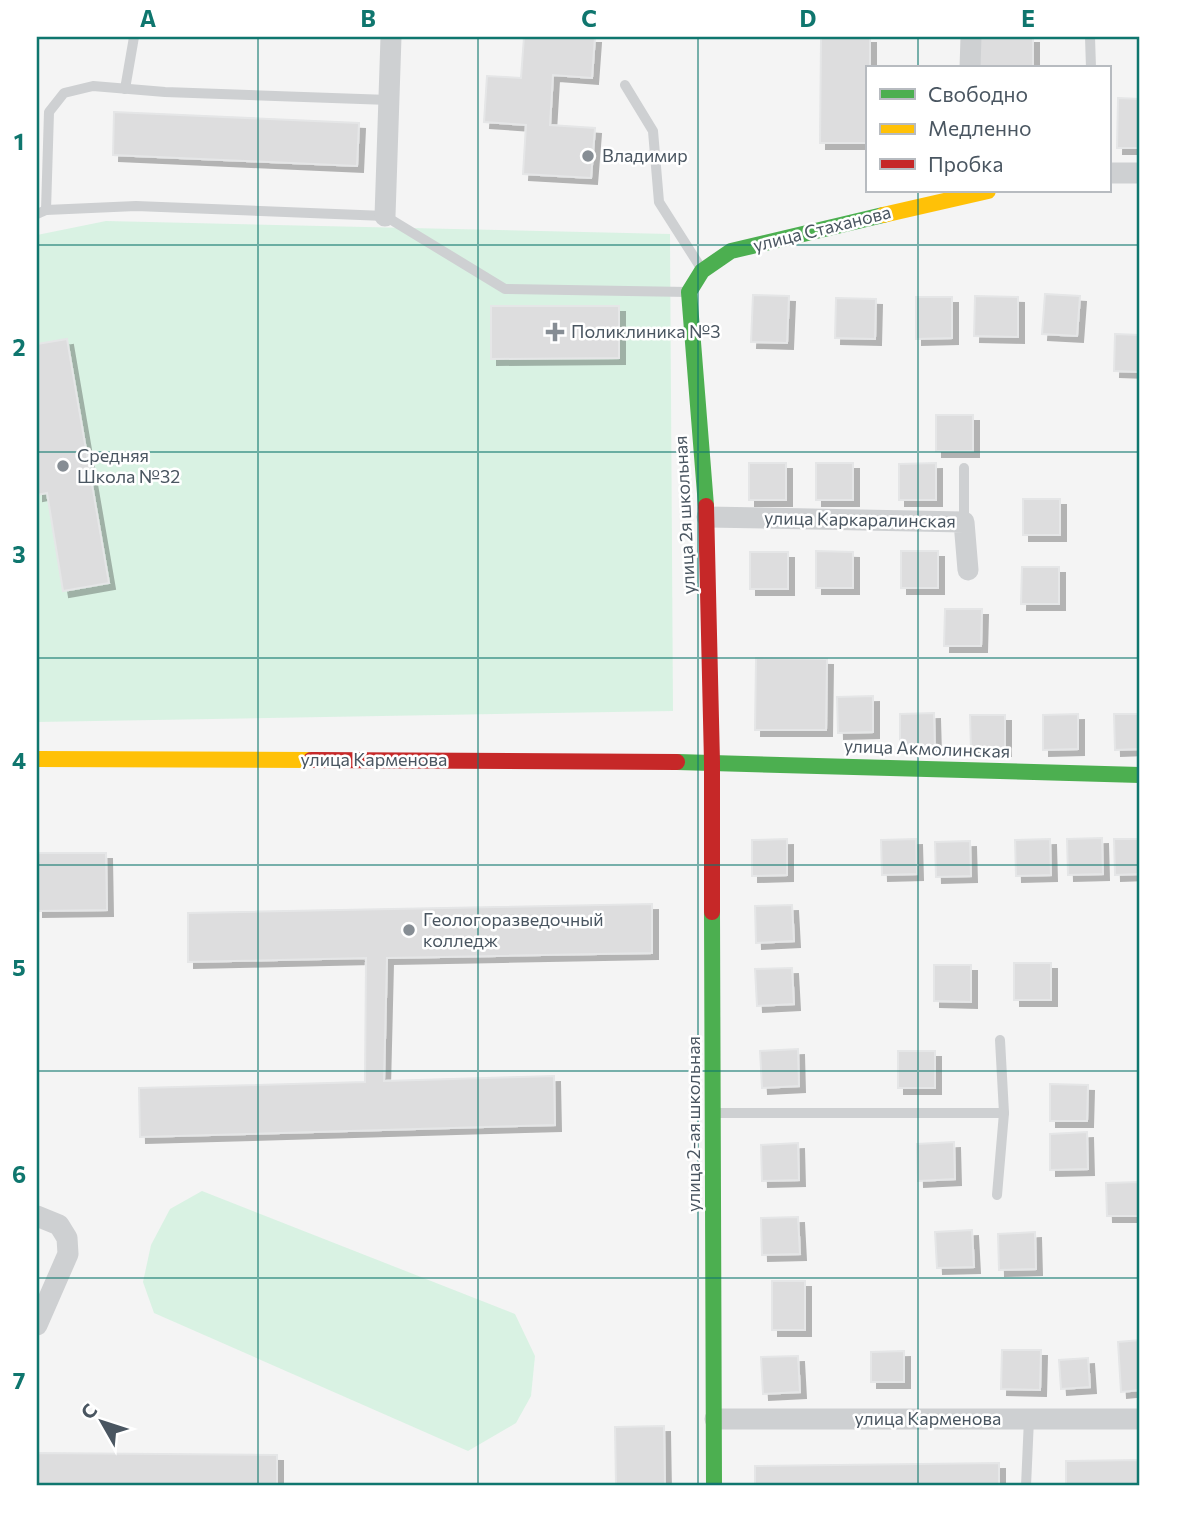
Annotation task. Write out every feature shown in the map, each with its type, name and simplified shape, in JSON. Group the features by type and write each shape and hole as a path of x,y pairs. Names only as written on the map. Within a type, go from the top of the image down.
{"street":[{"path":"385,216 391,37"},
{"path":"970,66 971,37"},
{"path":"1110,173 1140,173"},
{"name":"улица Стаханова","path":"702,271 731,251 969,192"},
{"path":"689,292 702,271"},
{"name":"улица 2я школьная","path":"689,292 706,517 712,762"},
{"name":"улица Каркаралинская","path":"706,517 964,522 968,570"},
{"name":"улица Карменова","path":"37,759 712,762"},
{"name":"улица Акмолинская","path":"712,762 1140,775"},
{"name":"улица 2-ая школьная","path":"712,762 714,1486"},
{"path":"37,1216 59,1225 67,1238 68,1254 37,1325"},
{"name":"улица Карменова","path":"715,1419 1140,1419"}],"lane":[{"path":"125,89 134,37"},
{"path":"1090,37 1091,66"},
{"path":"625,85 653,131 659,202 702,271"},
{"path":"389,100 165,92 93,86 64,93 49,112 41,212 136,206 385,216 505,289 689,292"},
{"path":"964,468 964,522"},
{"path":"997,1195 1004,1113 1000,1040"},
{"path":"713,1113 1004,1113"},
{"path":"1026,1486 1029,1419"}],"green space":[{"path":"106,221 670,234 673,711 37,722 37,235"},
{"path":"202,1191 515,1314 535,1356 531,1396 516,1423 468,1451 154,1313 143,1282 151,1245 170,1209"}],"building":[{"path":"524,37 595,37 592,78 553,75 550,125 595,128 591,178 523,174 526,125 484,122 487,76 521,78"},
{"path":"821,37 870,37 870,66 866,66 866,143 820,143"},
{"path":"979,37 1033,37 1033,66 979,66"},
{"path":"1118,98 1140,99 1140,148 1117,148"},
{"path":"114,112 359,123 357,166 113,155"},
{"path":"1045,294 1080,296 1077,336 1042,334"},
{"path":"753,295 789,296 787,343 751,342"},
{"path":"975,296 1018,297 1018,337 974,336"},
{"path":"916,297 952,297 952,338 916,339"},
{"path":"836,298 876,299 875,339 835,338"},
{"name":"Поликлиника №3","path":"491,306 619,306 619,358 491,359"},
{"path":"1115,334 1140,335 1140,372 1114,371"},
{"name":"Средняя Школа №32","path":"67,339 109,583 63,591 47,493 37,495 37,344"},
{"path":"936,415 973,415 973,451 936,451"},
{"path":"749,463 786,463 786,500 749,500"},
{"path":"816,463 853,463 853,500 816,500"},
{"path":"936,463 936,500 899,500 899,464"},
{"path":"1023,499 1060,499 1060,535 1023,535"},
{"path":"816,551 853,552 853,588 816,588"},
{"path":"901,551 938,551 938,588 901,588"},
{"path":"750,552 788,552 788,589 750,589"},
{"path":"1022,567 1059,567 1059,604 1021,604"},
{"path":"945,609 982,609 981,646 944,646"},
{"path":"756,658 827,659 826,730 755,730"},
{"path":"873,696 873,732 838,733 837,697"},
{"path":"934,713 935,748 900,749 900,714"},
{"path":"1078,714 1078,749 1043,750 1043,715"},
{"path":"1114,714 1140,714 1140,749 1115,750"},
{"path":"970,715 1005,715 1005,750 971,751"},
{"path":"1102,838 1103,874 1068,875 1067,839"},
{"path":"787,839 787,875 752,876 752,840"},
{"path":"916,839 917,874 882,875 881,840"},
{"path":"1050,839 1051,875 1016,876 1015,840"},
{"path":"1114,839 1140,839 1140,874 1115,875"},
{"path":"970,841 971,876 936,877 935,842"},
{"path":"37,853 106,853 107,910 37,911"},
{"path":"652,904 652,953 387,958 384,1081 554,1076 555,1125 140,1137 139,1088 365,1082 366,958 188,962 188,913"},
{"path":"792,905 794,941 756,943 755,906"},
{"path":"1014,963 1051,963 1051,1000 1014,1000"},
{"path":"934,965 971,965 971,1002 934,1001"},
{"path":"792,968 794,1004 757,1006 755,969"},
{"path":"798,1049 799,1086 762,1088 760,1051"},
{"path":"898,1051 935,1051 935,1088 898,1088"},
{"path":"1050,1084 1088,1085 1087,1121 1050,1121"},
{"path":"1087,1132 1088,1169 1050,1170 1050,1134"},
{"path":"954,1142 955,1179 918,1181 917,1144"},
{"path":"798,1143 799,1180 762,1181 761,1145"},
{"path":"1140,1182 1140,1216 1107,1216 1106,1183"},
{"path":"798,1217 800,1254 762,1255 761,1218"},
{"path":"972,1230 974,1267 937,1268 935,1232"},
{"path":"1035,1232 1036,1269 999,1270 998,1234"},
{"path":"772,1281 805,1281 805,1330 772,1330"},
{"path":"1140,1340 1140,1390 1121,1392 1118,1342"},
{"path":"1002,1350 1041,1350 1040,1390 1001,1389"},
{"path":"904,1351 904,1382 871,1382 871,1352"},
{"path":"798,1356 800,1392 763,1394 761,1357"},
{"path":"1088,1358 1090,1387 1061,1389 1059,1360"},
{"path":"664,1426 665,1486 616,1486 615,1427"},
{"path":"37,1453 277,1455 277,1486 37,1486"},
{"path":"1140,1460 1140,1486 1066,1486 1066,1461"},
{"path":"999,1463 999,1486 755,1486 755,1466"}],"traffic: fast":[{"path":"706,506 689,292 702,271 731,251 883,215"},
{"path":"677,762 1140,775"},
{"path":"712,912 714,1486"}],"traffic: slow":[{"path":"883,215 984,192"},
{"path":"37,759 311,760"}],"traffic: jam":[{"path":"706,506 712,762 712,912"},
{"path":"311,760 677,762"}],"place":[{"name":"Владимир","path":"588,156"},
{"name":"Поликлиника №3","path":"555,332"},
{"name":"Средняя Школа №32","path":"63,466"},
{"name":"Геологоразведочный колледж","path":"409,930"}]}
